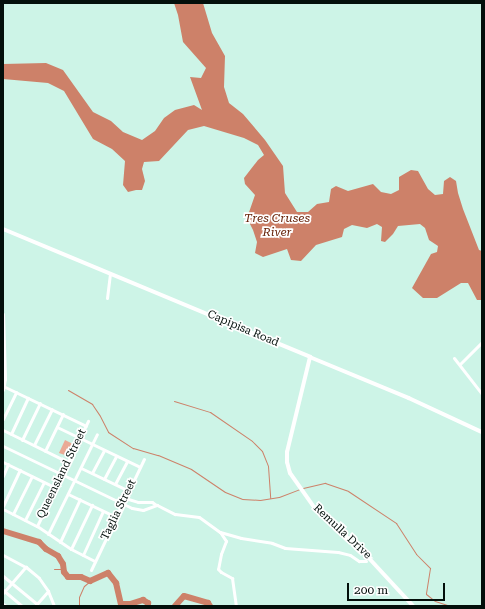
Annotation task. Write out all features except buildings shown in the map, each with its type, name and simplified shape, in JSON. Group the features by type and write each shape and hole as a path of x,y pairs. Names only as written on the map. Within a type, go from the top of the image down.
{"main road":[{"name":"Capipisa Road","path":"3,229 310,357"},
{"name":"Remulla Drive","path":"310,357 287,452 287,464 291,476 314,507 366,555 413,606"}],"street":[{"path":"107,298 110,273"},
{"path":"3,314 3,390"},
{"path":"460,364 482,342"},
{"name":"Capipisa Road","path":"310,357 409,398 482,432"},
{"path":"454,358 482,394"},
{"path":"4,386 86,426"},
{"path":"3,419 16,392"},
{"path":"11,434 28,398"},
{"path":"22,440 40,403"},
{"path":"34,445 52,409"},
{"path":"45,451 63,414"},
{"name":"Queensland Street","path":"37,526 88,422"},
{"path":"57,427 140,467"},
{"path":"3,430 68,462"},
{"path":"48,534 97,434"},
{"path":"3,446 122,504 143,510 156,505"},
{"path":"92,473 104,450"},
{"path":"104,479 116,456"},
{"name":"Taglia Street","path":"90,570 144,459"},
{"path":"115,484 127,461"},
{"path":"3,462 56,488"},
{"path":"134,464 139,462 142,463"},
{"path":"3,476 8,464"},
{"path":"81,468 129,491"},
{"path":"3,506 20,470"},
{"path":"13,514 32,476"},
{"path":"25,520 44,482"},
{"path":"68,494 116,517"},
{"path":"125,498 138,502 152,502 175,514 199,517 220,532 241,538 272,543 285,548 338,552 350,555 359,561 366,561"},
{"path":"60,542 80,499"},
{"path":"71,549 92,505"},
{"path":"3,509 37,526 71,549 95,561"},
{"path":"83,555 103,511"},
{"path":"220,532 226,541 221,554 218,569 232,578 236,606"},
{"path":"3,555 26,567 39,578 48,591 54,606"},
{"path":"22,606 4,592 26,567"},
{"path":"3,576 36,605 48,591"}],"shaded area":[{"path":"65,440 73,444 68,456 59,453"}],"water":[{"name":"Tres Cruses River","path":"174,3 203,3 212,33 225,56 224,87 229,103 243,114 265,140 283,166 285,193 297,212 308,212 317,204 329,202 331,189 336,186 348,191 373,184 381,192 391,194 399,190 399,177 411,170 418,171 428,189 435,195 443,194 444,181 450,177 456,181 463,209 479,250 482,251 482,300 477,300 468,283 461,283 437,298 423,298 412,288 431,254 437,252 438,246 429,240 425,228 420,224 398,226 385,242 381,241 382,227 377,224 367,228 352,225 344,229 342,237 316,245 301,261 291,260 287,249 263,257 255,253 257,242 247,218 255,195 245,184 244,178 258,160 264,155 258,145 244,138 204,126 188,130 159,161 144,162 142,169 145,181 142,190 128,192 123,185 125,161 112,149 93,139 64,91 48,83 3,79 3,64 46,63 63,70 93,112 111,121 123,132 142,140 155,131 164,118 175,110 194,105 202,110 190,77 201,78 206,68 183,42"}],"waterway":[{"path":"68,390 92,404 108,432 133,448 158,455 191,469 225,492 242,499 260,500 279,497 300,489"},
{"path":"174,401 210,412 252,441 262,451 268,466 270,498"},
{"path":"303,488 325,483 348,491 396,523 416,554 430,568 426,594 435,601 450,606"},
{"path":"3,531 39,542 46,549 58,556 63,564 64,572 68,577 81,577 90,581 108,573 116,583 121,604 130,604 143,600 148,603 148,606"},
{"path":"54,569 63,569"},
{"path":"79,606 79,597 84,586 90,581"},
{"path":"175,606 184,596 208,603 210,606"}]}
